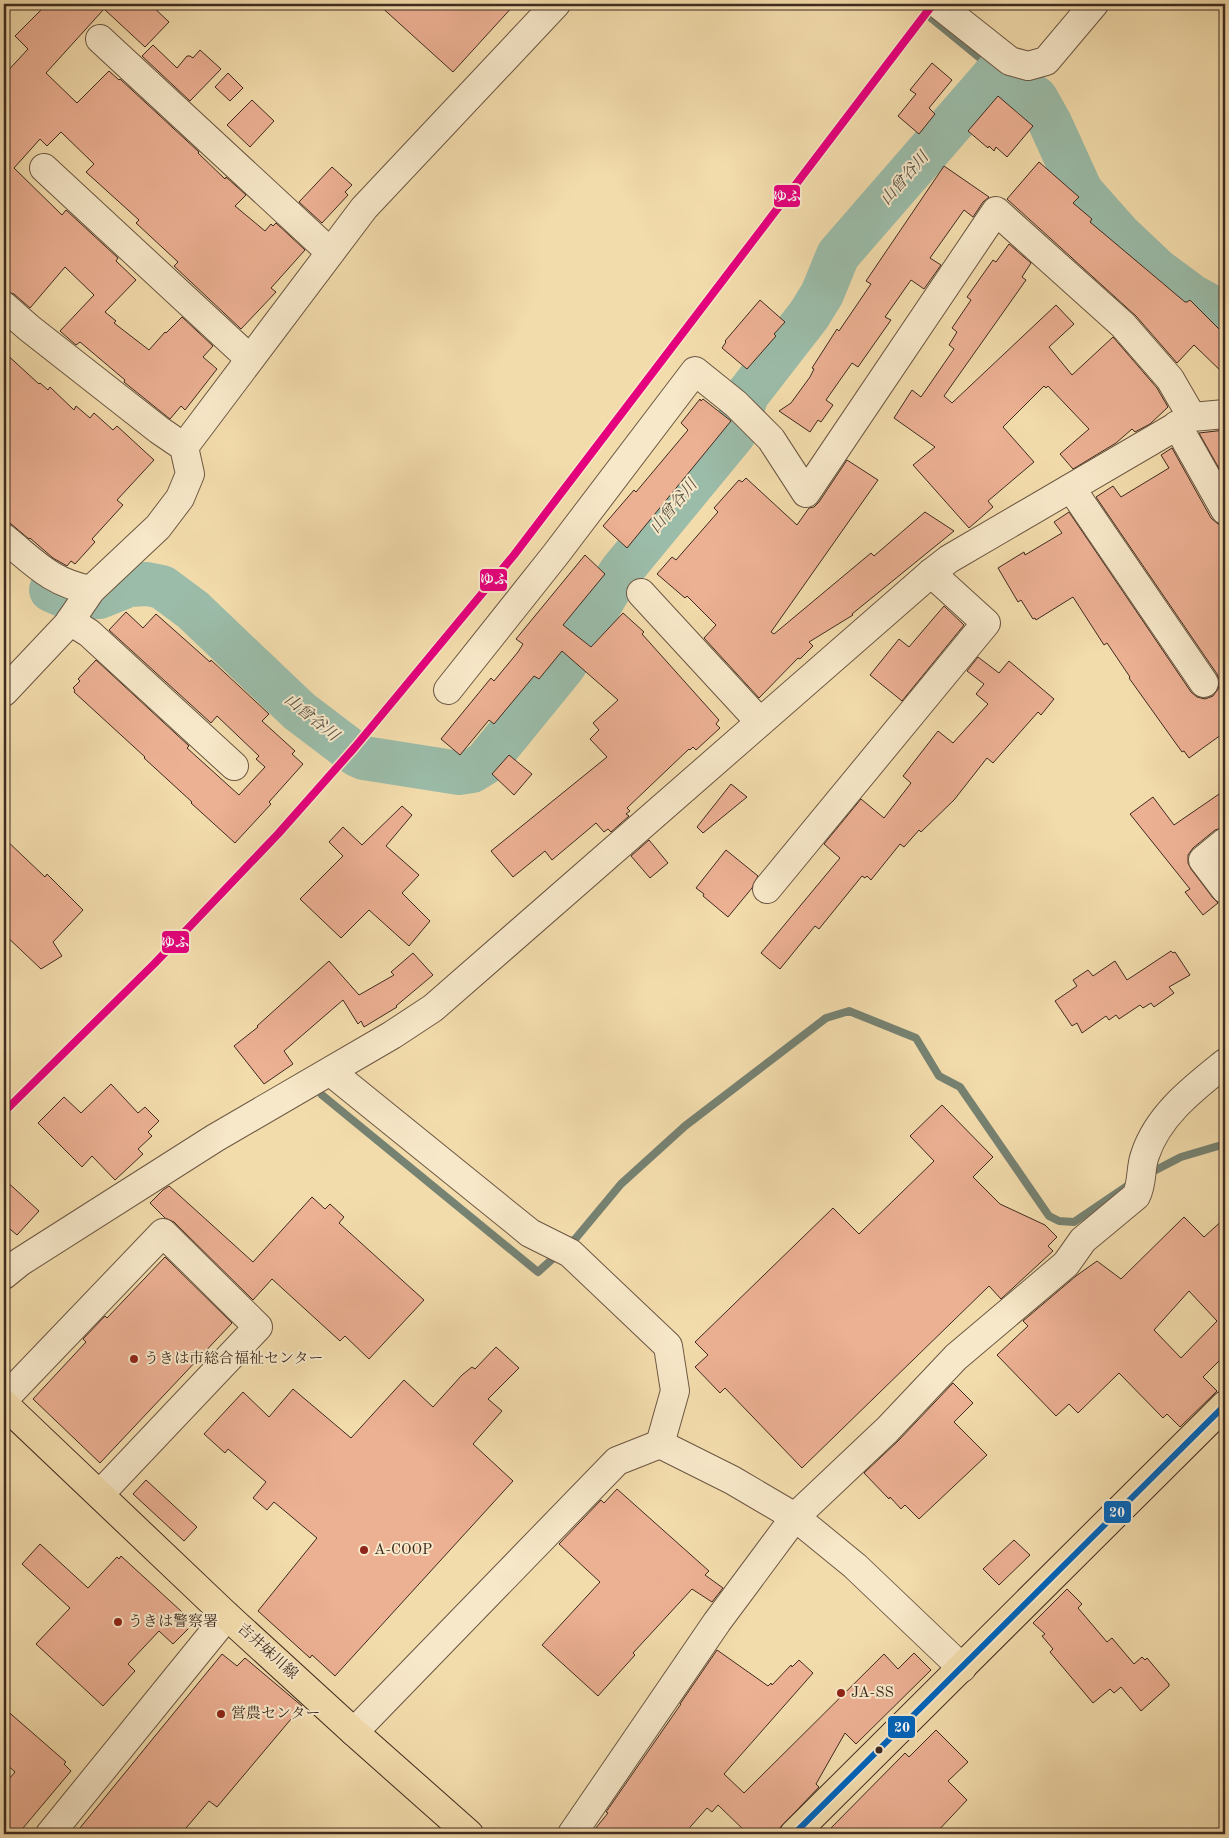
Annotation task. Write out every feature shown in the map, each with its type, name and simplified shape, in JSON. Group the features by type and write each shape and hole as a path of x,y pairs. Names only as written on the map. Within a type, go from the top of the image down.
{"main road":[{"name":"吉井妹川線","path":"4,1404 227,1616 469,1834"},
{"path":"794,1834 1225,1406"}],"street":[{"path":"184,447 364,208 556,4"},
{"path":"938,4 1010,61 1028,66 1046,61 1094,4"},
{"path":"100,38 330,252"},
{"path":"44,168 250,359"},
{"path":"448,690 556,554 695,371 736,404 771,439 806,494 996,211 1123,325 1170,379 1184,421 1225,510"},
{"path":"4,306 159,430 184,447 190,474 180,498 158,527 81,604 5,689"},
{"path":"4,1275 20,1262 215,1138 331,1072 433,1008 931,573 1184,421 1225,414"},
{"path":"1070,488 1204,682"},
{"path":"4,538 52,577 76,587 89,633 234,766"},
{"path":"767,889 986,624 931,573"},
{"path":"641,593 760,722"},
{"path":"1225,842 1203,860 1225,889"},
{"path":"572,1834 717,1622 795,1517 887,1430 956,1357 1066,1264 1083,1240 1136,1196 1141,1180 1144,1156 1154,1134 1170,1112 1196,1086 1225,1063"},
{"path":"331,1072 530,1233 570,1253 668,1346 675,1391 660,1444"},
{"path":"4,1399 163,1233 258,1326 100,1494"},
{"path":"354,1732 617,1461 660,1444 732,1480 795,1517 855,1566 962,1668"},
{"path":"50,1834 227,1616"}],"building":[{"path":"47,4 150,4 169,22 145,47 104,9 46,73 77,103 109,71 199,152 225,179 226,177 246,195 235,206 265,231 271,224 273,226 276,223 305,250 271,288 276,292 241,329 174,266 178,262 136,223 139,220 86,172 94,164 61,132 47,146 40,139 14,168 62,215 66,210 118,258 116,261 136,280 105,312 116,321 114,323 149,350 182,317 213,346 203,357 217,369 185,410 181,406 170,419 124,382 125,380 80,342 76,345 60,331 94,295 65,267 30,308 14,294 4,291 4,75 28,49 15,36"},
{"path":"378,4 515,4 453,72"},
{"path":"153,45 177,68 187,56 193,58 200,50 221,69 190,101 142,56"},
{"path":"932,63 952,80 929,108 935,114 919,134 898,116 916,94 910,90"},
{"path":"228,73 243,88 230,101 215,87"},
{"path":"998,96 1033,126 1007,157 996,147 994,151 989,146 988,148 968,131"},
{"path":"252,100 274,121 250,147 227,125"},
{"path":"1039,162 1079,197 1073,203 1092,219 1090,222 1185,302 1190,300 1225,335 1225,375 1194,345 1177,363 1136,316 1007,199"},
{"path":"944,166 989,197 983,202 973,217 964,210 930,258 941,265 924,289 911,280 885,317 891,320 858,367 852,363 826,400 833,405 821,422 818,420 810,432 779,411 791,403 810,377 814,369 812,368 837,329 839,331 871,284 866,281"},
{"path":"332,167 352,185 345,192 348,195 322,223 299,202"},
{"path":"1009,244 1031,263 1022,277 1026,280 944,396 952,403 1056,305 1074,324 1049,347 1072,375 1113,337 1157,388 1168,407 1150,424 1135,432 1132,429 1116,443 1073,469 1060,454 1089,429 1048,386 1046,388 1044,386 1003,427 1034,462 988,501 993,507 969,528 913,465 935,447 894,418 912,390 921,397 954,349 949,345 957,332 952,328 971,300 967,297 993,260 996,262"},
{"path":"760,300 785,322 774,334 776,336 747,369 722,348 725,341"},
{"path":"4,352 39,384 48,390 50,387 74,410 76,406 90,418 94,413 113,430 117,426 154,460 117,500 123,505 92,539 95,542 75,564 71,561 67,566 53,558 4,518"},
{"path":"700,399 701,401 703,399 731,421 627,548 603,526 634,490 636,492 688,430 681,423"},
{"path":"1225,430 1225,479 1199,433"},
{"path":"1172,448 1211,518 1218,524 1225,526 1225,732 1189,758 1184,751 1182,752 1129,678 1107,643 1104,645 1073,597 1036,620 1035,618 1033,619 1021,600 1018,602 998,568 1024,552 1025,555 1062,533 1054,522 1069,512 1191,692 1197,697 1205,699 1213,696 1220,682 1217,674 1096,497 1113,486 1121,497 1169,468 1161,455"},
{"path":"847,460 878,480 771,632 774,634 871,553 874,556 925,512 954,531 853,615 809,642 813,646 800,659 798,658 759,698 704,638 716,625 687,596 685,598 657,574 672,557 676,560 718,512 714,508 739,480 742,482 746,478 797,525 809,508 814,507 819,502"},
{"path":"585,555 605,574 563,625 591,647 623,613 644,632 642,634 719,720 716,724 720,728 696,750 693,747 689,749 627,808 630,811 626,814 629,816 611,832 608,829 604,832 596,823 552,860 545,851 513,877 491,851 607,757 590,739 599,730 593,723 618,700 562,651 539,679 534,676 494,724 489,720 460,755 441,739 491,678 494,681 518,652 523,644 516,639"},
{"path":"944,606 964,625 902,701 870,675 899,639 909,647"},
{"path":"126,612 143,628 156,614 210,662 211,660 269,714 262,721 295,751 292,754 303,764 269,802 271,804 235,843 74,692 73,688 80,681 78,679 96,660 189,746 187,748 239,795 265,767 256,759 259,756 217,716 211,723 109,630"},
{"path":"978,657 999,673 1009,661 1054,699 1041,715 1038,712 993,763 987,758 954,800 921,832 919,830 904,847 900,844 871,880 867,876 865,878 862,876 819,929 815,926 780,969 761,953 840,858 824,844 861,799 884,818 911,783 903,776 938,731 953,743 988,704 976,694 984,684 967,671"},
{"path":"509,755 532,774 514,795 492,774"},
{"path":"731,784 747,797 703,833 697,827"},
{"path":"1225,790 1225,827 1215,830 1193,848 1188,855 1188,863 1191,869 1218,903 1203,915 1185,892 1190,889 1130,814 1153,797 1174,825"},
{"path":"402,806 412,815 386,846 419,875 402,893 430,921 409,946 369,910 341,938 300,899 343,856 329,842 343,827 362,845"},
{"path":"4,838 45,877 47,874 83,910 53,942 62,956 41,969 4,934"},
{"path":"649,840 668,863 650,878 631,856"},
{"path":"726,850 758,876 752,888 728,917 696,888"},
{"path":"1171,951 1175,952 1190,975 1169,987 1174,993 1154,1007 1151,1003 1143,1008 1140,1005 1119,1019 1116,1015 1109,1020 1106,1016 1082,1033 1077,1023 1072,1026 1055,1001 1077,986 1073,980 1088,970 1093,976 1115,961 1127,980"},
{"path":"413,953 433,975 397,1007 364,1027 361,1021 358,1024 343,1000 284,1051 293,1064 264,1084 234,1046 258,1027 329,961 359,995 394,975 391,972"},
{"path":"111,1084 138,1113 145,1107 159,1121 148,1132 152,1136 138,1149 143,1154 115,1180 92,1156 82,1167 38,1123 64,1097 81,1113"},
{"path":"942,1105 993,1157 973,1177 1000,1204 1045,1225 1057,1237 1048,1246 1053,1251 1001,1299 989,1286 802,1468 725,1388 720,1393 695,1367 708,1355 695,1342 833,1208 859,1234 934,1161 910,1136"},
{"path":"4,1179 39,1211 17,1235 4,1224"},
{"path":"169,1186 253,1262 312,1197 325,1209 330,1204 344,1217 339,1223 424,1300 369,1359 345,1336 340,1341 272,1279 253,1300 174,1222 165,1218 150,1203"},
{"path":"1184,1217 1204,1237 1225,1218 1225,1355 1203,1377 1217,1391 1180,1427 1167,1414 1163,1418 1119,1373 1078,1413 1069,1404 1056,1416 997,1355 1028,1326 1023,1321 1076,1276 1097,1261 1121,1279","holes":["1189,1291 1217,1321 1181,1358 1154,1330"]},
{"name":"うきは市総合福祉センター","path":"165,1257 232,1323 100,1463 33,1399 86,1342 83,1339 105,1316 107,1318"},
{"path":"496,1347 519,1368 488,1399 502,1411 473,1444 513,1481 335,1676 312,1655 310,1658 258,1611 317,1538 274,1502 267,1510 253,1498 266,1482 228,1449 225,1453 204,1434 243,1392 269,1417 293,1389 351,1438 404,1380 433,1407 462,1375 472,1367 475,1369"},
{"path":"953,1383 973,1403 954,1422 987,1455 919,1519 905,1505 901,1509 890,1497 889,1499 864,1473 898,1441"},
{"path":"146,1480 197,1527 184,1541 133,1494"},
{"path":"617,1489 709,1571 705,1575 723,1588 712,1602 692,1589 633,1653 635,1655 598,1696 542,1645 600,1582 559,1544 601,1500 604,1503"},
{"path":"1014,1540 1030,1555 999,1585 983,1569"},
{"name":"うきは警察署","path":"40,1544 88,1588 117,1557 119,1559 121,1556 194,1623 173,1644 159,1631 128,1664 135,1671 103,1706 36,1644 70,1608 22,1564"},
{"path":"1067,1589 1082,1604 1078,1608 1107,1642 1112,1638 1134,1664 1142,1657 1145,1660 1147,1658 1169,1684 1141,1711 1121,1687 1114,1693 1110,1689 1093,1703 1050,1652 1053,1649 1042,1636 1045,1634 1033,1623"},
{"path":"717,1650 768,1686 771,1683 772,1685 791,1665 792,1667 799,1660 813,1673 724,1774 744,1793 884,1654 898,1669 914,1653 931,1670 856,1744 845,1733 816,1784 819,1787 774,1834 748,1834 718,1805 712,1812 707,1808 684,1834 591,1834 608,1813 606,1812"},
{"path":"222,1654 237,1666 245,1658 302,1706 217,1807 209,1801 181,1834 75,1834"},
{"path":"4,1708 66,1762 64,1764 71,1771 18,1834 4,1834 4,1785 15,1772 4,1762"},
{"path":"936,1730 968,1762 948,1781 967,1800 935,1834 825,1834 905,1753 909,1757"}],"waterway":[{"path":"931,18 997,72"},
{"name":"山曾谷川","path":"51,590 67,597 99,597 129,585 147,584 162,587 193,610 299,711 357,755 364,758 459,773 472,771 485,763 564,666 622,570 734,434 747,395 809,315 822,294 838,255 997,72 1036,98 1050,123 1081,191 1120,235 1157,270 1192,296 1225,314"},
{"path":"568,1245 621,1184 685,1126 826,1018 849,1011 916,1038 939,1076 960,1087 1049,1216 1059,1221 1074,1222 1133,1182"},
{"path":"322,1095 538,1272 559,1253"},
{"path":"1148,1174 1181,1157 1225,1144"}],"transit line":[{"name":"ゆふ","path":"4,1112 155,963 278,834 355,747 514,555 933,4"},
{"name":"20","path":"794,1834 1225,1405"}],"place":[{"name":"うきは市総合福祉センター","path":"134,1359"},
{"name":"A-COOP","path":"364,1550"},
{"name":"うきは警察署","path":"118,1622"},
{"name":"JA-SS","path":"841,1693"},
{"name":"営農センター","path":"221,1714"}]}
